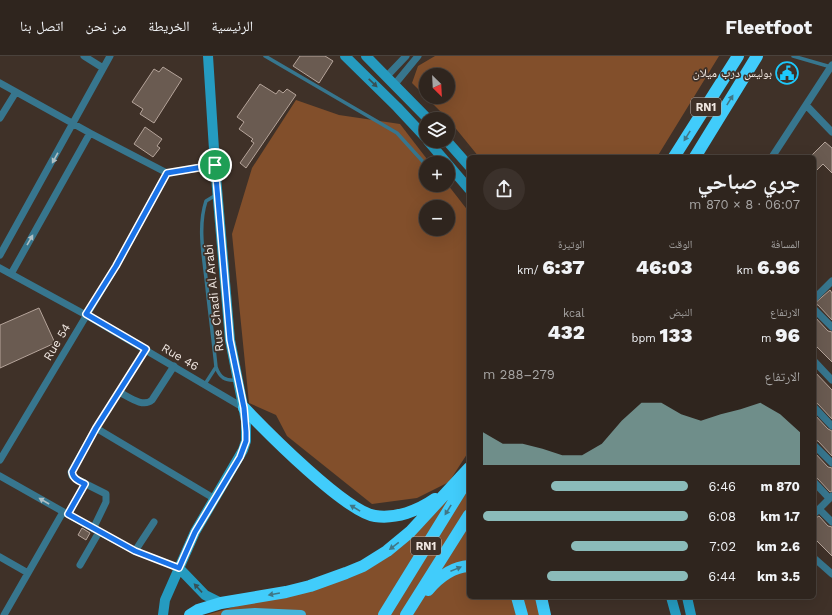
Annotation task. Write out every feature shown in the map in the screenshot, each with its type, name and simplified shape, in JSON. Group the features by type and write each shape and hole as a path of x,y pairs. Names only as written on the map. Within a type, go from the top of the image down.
{"highway":[{"name":"RN1","path":"675,155 738,56"},
{"name":"RN1","path":"696,155 757,56"},
{"path":"244,408 271,436 350,505 367,514 384,516 406,513 425,506 443,494 467,470"},
{"name":"RN1","path":"384,615 467,480"},
{"path":"190,615 198,610 220,603 286,592 321,582 363,566 387,551 406,535 433,509 443,494"},
{"name":"RN1","path":"406,614 467,518"},
{"path":"406,614 436,581 455,569 467,566"},
{"path":"518,599 522,615"},
{"path":"537,599 538,615"},
{"path":"541,599 545,615"}],"main road":[{"path":"226,615 255,613 301,615"}],"street":[{"path":"84,56 103,68"},
{"path":"0,255 74,124 110,56"},
{"name":"Rue Chadi Al Arabi","path":"163,615 165,600 195,532 243,450 246,432 244,408 237,380 230,340 217,195 208,56"},
{"path":"345,56 398,107 419,130"},
{"path":"366,56 421,112"},
{"path":"387,76 406,56"},
{"path":"395,84 418,56"},
{"path":"773,155 831,66"},
{"path":"0,83 90,133 167,173 215,165"},
{"path":"0,118 16,92"},
{"path":"806,105 832,132"},
{"path":"11,274 90,133"},
{"path":"434,148 467,187"},
{"path":"453,148 467,164"},
{"name":"Rue 54","path":"1,457 116,266 167,173"},
{"name":"Rue 46","path":"0,268 86,314 244,408"},
{"path":"816,297 831,285"},
{"path":"816,311 832,327"},
{"path":"80,565 96,530 107,496 104,492 76,479 72,476 72,472 96,428 146,349"},
{"path":"816,363 832,380"},
{"path":"119,392 141,403 149,403 174,366"},
{"path":"816,409 832,426"},
{"path":"96,428 215,499"},
{"path":"816,447 832,463"},
{"path":"0,476 135,551 179,568 205,595 220,603"},
{"path":"4,615 28,573 85,484"},
{"path":"816,484 831,497 817,511 832,522"},
{"path":"135,551 154,522"},
{"path":"0,557 28,573"},
{"path":"816,560 832,574"},
{"path":"672,599 676,615"},
{"path":"687,599 690,615"}],"lane":[{"path":"265,56 397,134 419,158"},
{"path":"793,56 831,66"},
{"path":"217,195 206,201 203,209 202,245 216,367 222,378 228,381 237,380"},
{"path":"205,384 216,367"}],"shaded area":[{"path":"435,56 719,56 658,155 477,155 455,128 455,112 441,112 433,104 455,104 455,68 419,68 419,90 412,83 418,66"},
{"path":"296,100 339,115 400,124 425,156 419,156 419,192 453,192 467,209 467,454 449,482 417,498 372,504 287,436 276,415 249,403 232,234 252,168"},
{"path":"467,473 467,599 544,599 547,615 206,615 368,568"}],"building":[{"path":"300,56 325,56 333,61 319,83 293,66"},
{"path":"163,67 182,79 154,123 140,114 143,109 132,102 154,69 159,72"},
{"path":"260,84 276,94 279,90 283,93 287,89 296,95 246,168 240,163 254,143 251,141 253,139 239,129 244,122 237,117"},
{"path":"145,127 162,139 157,146 160,148 153,157 134,144"},
{"path":"825,142 832,148 832,173 823,164 816,171 816,155 812,155"},
{"path":"830,290 832,293 832,320 816,304 816,302"},
{"path":"39,308 55,343 0,368 0,325"},
{"path":"816,318 828,331 832,332 832,362 816,346"},
{"path":"816,373 832,390 832,419 816,403"},
{"path":"816,416 828,429 832,431 832,456 816,440"},
{"path":"816,454 828,467 832,468 832,491 830,492 816,478"},
{"path":"819,516 828,526 832,527 832,556 816,540 816,518"},
{"path":"82,528 90,533 86,540 78,535"}],"place":[{"name":"بوليس درب ميلان","path":"787,73"}],"route":[{"path":"215,165 230,340 237,380 244,408 246,441 240,457 195,532 179,568 135,551 68,514 85,484 72,476 72,472 96,428 146,349 86,314 116,266 139,220 167,173 215,165"}]}
